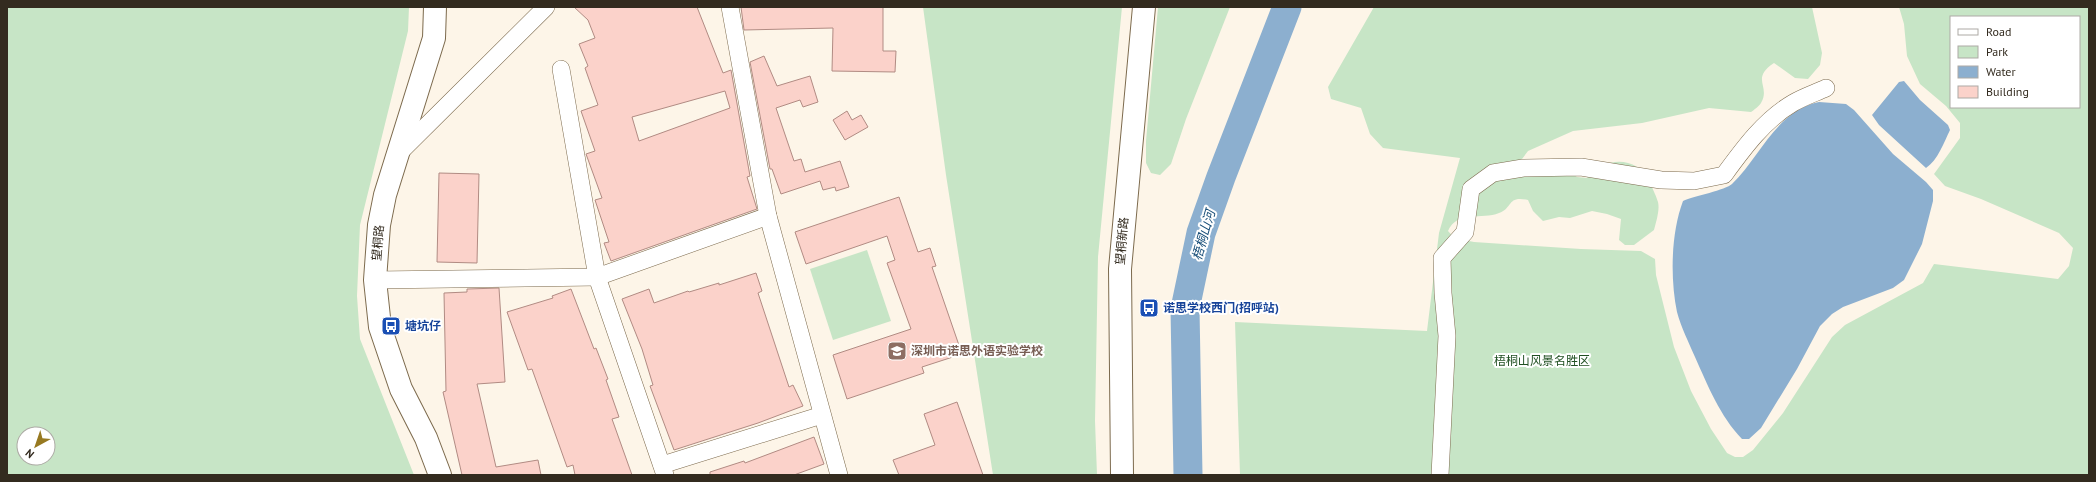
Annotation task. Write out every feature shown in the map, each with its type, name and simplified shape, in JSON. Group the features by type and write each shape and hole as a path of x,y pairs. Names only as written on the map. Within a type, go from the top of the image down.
{"main road":[{"name":"望桐路","path":"435,7 434,38 396,156 379,225 375,280 380,327 401,389 426,438 440,475"},
{"name":"望桐新路","path":"1122,475 1120,269 1144,7"}],"street":[{"path":"396,156 546,7"},
{"path":"730,7 768,216 839,475"},
{"path":"561,69 596,277 663,470 822,415"},
{"path":"1440,475 1447,336 1442,294 1442,258 1465,232 1471,189 1493,173 1523,168 1581,167 1661,180 1694,181 1724,175 1746,146 1775,117 1792,104 1826,88"},
{"path":"375,280 596,277 768,216"}],"green space":[{"path":"7,7 409,7 408,31 360,225 357,296 360,339 414,475 7,475"},
{"path":"923,7 1122,7 1098,257 1095,421 1097,475 993,475 946,175"},
{"path":"1158,7 1230,7 1186,119 1171,164 1160,175 1151,173 1146,163 1146,141"},
{"name":"梧桐山风景名胜区","path":"1374,7 1812,7 1822,53 1820,65 1808,79 1795,78 1774,63 1763,74 1763,97 1761,103 1751,112 1709,108 1642,123 1573,131 1528,151 1519,163 1566,170 1577,177 1587,178 1603,165 1610,163 1623,162 1637,167 1647,178 1658,202 1658,216 1654,230 1634,245 1625,245 1619,240 1621,219 1592,211 1570,218 1559,217 1543,221 1533,211 1528,200 1521,199 1513,201 1499,213 1457,220 1452,224 1448,231 1457,238 1474,242 1581,249 1641,251 1655,259 1656,275 1674,347 1691,391 1711,429 1727,453 1735,457 1743,457 1753,450 1783,413 1832,337 1845,325 1923,283 1934,264 2058,279 2069,266 2073,248 2059,233 1981,199 1945,186 1934,174 1960,138 1960,123 1946,106 1920,84 1907,56 1904,24 1899,7 2089,7 2089,475 1240,475 1235,322 1427,331 1439,233 1460,158 1383,148 1370,134 1361,108 1331,99 1328,87"},
{"path":"867,250 891,321 833,340 810,269"}],"water":[{"path":"1904,81 1920,100 1948,125 1950,130 1937,156 1926,168 1879,125 1872,115 1899,82"},
{"path":"1819,102 1846,104 1854,110 1893,154 1926,182 1933,190 1933,201 1922,244 1904,280 1893,288 1843,307 1832,314 1820,326 1797,369 1761,428 1749,439 1742,439 1727,421 1715,400 1685,335 1677,312 1673,285 1673,256 1676,227 1683,201 1732,184 1780,125 1791,115 1804,107"}],"building":[{"path":"574,7 697,7 723,73 731,70 750,176 747,177 757,209 611,261 604,243 609,242 595,200 602,198 586,154 595,151 581,111 598,105 585,68 588,66 579,44 595,38 588,20","holes":["725,91 730,108 639,141 632,117"]},
{"path":"741,7 883,7 883,51 896,51 895,72 832,71 833,28 744,30"},
{"path":"764,56 777,86 810,76 818,102 803,107 800,100 776,108 794,161 801,159 805,172 840,161 849,187 836,191 835,187 823,190 820,181 781,194 772,169 770,169 750,62"},
{"path":"847,111 852,120 861,115 868,127 845,140 833,120"},
{"path":"439,173 479,174 477,263 437,262"},
{"path":"899,197 918,252 930,248 936,266 932,267 962,354 922,367 924,373 847,399 833,355 911,329 887,263 895,260 887,236 806,264 795,232"},
{"path":"756,273 762,291 758,293 789,387 793,385 803,406 758,423 674,450 650,386 653,385 642,349 622,299 649,289 654,303 688,291 689,292 719,283 719,285"},
{"path":"499,288 505,382 477,384 496,467 538,460 541,475 462,475 443,392 446,391 444,293 467,292 467,289"},
{"path":"571,289 594,349 596,348 608,379 606,380 619,417 612,419 632,475 575,475 573,465 567,467 532,369 528,370 507,312 553,298 552,296"},
{"path":"957,402 983,475 899,475 893,460 935,445 924,414"},
{"path":"814,437 824,464 794,475 710,475 710,472 744,461 745,463"}],"waterway":[{"name":"梧桐山河","path":"1188,475 1185,309 1201,233 1221,177 1287,7"}],"place":[{"name":"诺思学校西门(招呼站)","path":"1149,308"},
{"name":"塘坑仔","path":"391,326"},
{"name":"深圳市诺思外语实验学校","path":"897,351"}]}
